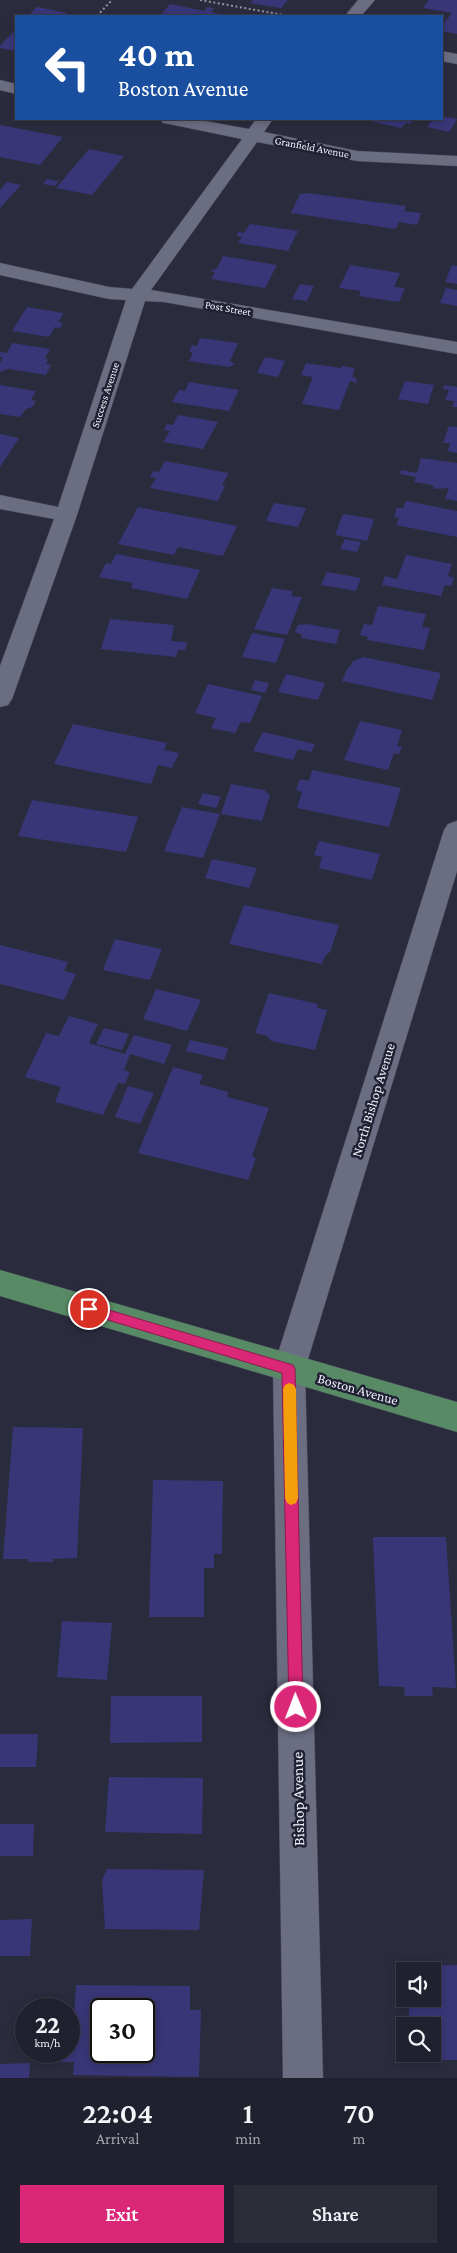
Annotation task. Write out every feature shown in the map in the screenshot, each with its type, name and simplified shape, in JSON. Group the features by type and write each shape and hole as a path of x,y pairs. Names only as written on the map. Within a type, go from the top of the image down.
{"main road":[{"name":"Boston Avenue","path":"0,1283 457,1417"}],"street":[{"path":"354,15 367,0"},
{"path":"443,56 457,59"},
{"path":"0,85 15,89"},
{"name":"Granfield Avenue","path":"173,120 357,156 457,161"},
{"name":"Success Avenue","path":"0,699 66,516 137,295 263,120"},
{"name":"Post Street","path":"0,269 109,293 164,296 457,348"},
{"path":"0,502 66,516"},
{"name":"North Bishop Avenue","path":"289,1369 457,830"},
{"name":"Bishop Avenue","path":"289,1369 304,2078"}],"path":[{"path":"98,15 112,0"},
{"path":"200,0 215,1 284,15"}],"building":[{"path":"253,0 288,0 281,8 250,3"},
{"path":"429,0 457,0 457,34 443,31 443,24 452,13 423,8"},
{"path":"170,4 204,11 207,7 214,8 211,12 225,15 161,15"},
{"path":"37,7 67,13 65,15 29,15"},
{"path":"15,30 15,51 0,48"},
{"path":"443,116 457,119 449,132 427,127 432,120 443,120"},
{"path":"365,120 413,120 410,124 406,123 401,128"},
{"path":"0,125 63,137 40,165 0,157"},
{"path":"89,149 124,156 92,195 56,188"},
{"path":"47,179 59,181 55,186 43,184"},
{"path":"7,182 21,185 0,208 0,190"},
{"path":"307,193 406,206 404,211 421,213 417,225 399,222 396,229 291,213 300,194"},
{"path":"250,224 298,231 288,251 238,243 242,237 237,236 238,232 244,233"},
{"path":"223,256 277,265 265,288 211,279 215,272 210,271 217,268"},
{"path":"350,265 400,273 394,287 405,288 399,302 359,296 361,291 339,288"},
{"path":"452,265 457,266 457,284 445,282"},
{"path":"300,284 314,286 307,301 292,299"},
{"path":"446,288 457,290 457,306 440,303"},
{"path":"27,307 64,313 58,322 63,323 60,328 55,327 49,337 12,331"},
{"path":"200,338 238,343 230,361 235,364 229,367 189,361 193,353 189,351 192,345 197,346"},
{"path":"12,343 50,349 45,358 48,360 46,364 51,365 46,375 8,369 0,372 0,363 3,357 0,357 0,352 7,353"},
{"path":"265,357 285,361 278,377 257,373"},
{"path":"306,363 355,368 352,377 356,378 357,383 350,381 339,410 302,404 313,377 301,375"},
{"path":"405,381 434,385 428,404 398,399"},
{"path":"189,382 239,390 229,411 172,402 179,390 185,391"},
{"path":"0,385 36,391 31,400 36,401 20,417 0,414"},
{"path":"444,385 457,387 457,407 452,407 454,401 445,400 449,390 443,389"},
{"path":"178,415 218,422 203,449 163,442 170,431 164,430 167,424 173,425"},
{"path":"449,426 457,427 457,453 448,451 450,443 443,443"},
{"path":"0,434 19,438 0,467"},
{"path":"421,458 457,463 457,501 445,499 449,488 435,489 432,485 414,482 416,477 400,474 401,470 417,473"},
{"path":"165,461 229,473 222,485 225,486 218,501 150,488 156,478 150,477 153,471 159,472"},
{"path":"406,501 457,511 457,537 396,525 399,518 394,517 397,508 403,508"},
{"path":"274,503 306,508 298,527 266,521"},
{"path":"138,507 237,526 223,556 178,547 174,555 118,544"},
{"path":"343,514 374,519 367,541 335,535"},
{"path":"345,539 361,542 357,552 340,549"},
{"path":"116,554 200,570 187,599 131,588 133,583 99,577 106,563 111,564"},
{"path":"406,555 452,564 448,576 454,578 451,586 445,585 441,596 382,585 385,576 397,579"},
{"path":"327,572 361,578 356,591 321,585"},
{"path":"272,588 293,591 291,596 302,597 287,635 254,629"},
{"path":"378,606 426,614 422,627 430,628 424,650 367,640 368,637 360,635 364,624 372,625"},
{"path":"110,619 174,625 171,641 187,642 185,650 178,650 176,657 101,649"},
{"path":"307,624 340,630 336,644 301,638 302,635 295,632 298,625"},
{"path":"252,633 285,639 276,663 242,657"},
{"path":"363,657 441,673 432,700 342,681 352,662"},
{"path":"286,674 325,683 318,700 278,692"},
{"path":"255,680 269,683 265,693 251,690"},
{"path":"208,684 262,696 250,723 241,722 235,733 211,728 216,718 195,713"},
{"path":"360,721 402,730 397,746 402,747 399,754 394,753 388,770 344,760"},
{"path":"73,724 167,743 164,750 179,753 172,768 158,765 151,784 54,764"},
{"path":"263,732 315,744 311,752 298,749 293,760 253,751"},
{"path":"312,770 401,788 389,827 297,808 302,792 296,790 300,779 309,781"},
{"path":"231,784 264,790 270,795 262,821 221,814"},
{"path":"203,793 221,797 216,808 198,804"},
{"path":"32,800 138,817 126,852 18,836"},
{"path":"182,807 220,814 203,858 164,851"},
{"path":"319,841 380,854 372,880 319,868 322,857 314,855"},
{"path":"212,859 257,868 249,888 205,878"},
{"path":"244,905 339,925 330,952 325,956 322,964 229,944"},
{"path":"115,939 162,949 150,980 103,970"},
{"path":"0,945 68,962 64,971 76,974 64,1000 0,984"},
{"path":"156,989 201,1000 187,1031 143,1019"},
{"path":"269,993 318,1004 317,1008 327,1010 315,1050 271,1041 267,1036 255,1033"},
{"path":"69,1016 98,1024 89,1043 125,1054 134,1035 172,1045 164,1064 130,1054 124,1070 130,1072 125,1084 118,1083 103,1115 55,1102 61,1087 25,1077 46,1033 59,1036"},
{"path":"104,1028 129,1034 122,1050 96,1044"},
{"path":"190,1040 228,1048 224,1060 186,1051"},
{"path":"173,1067 203,1075 199,1084 228,1092 227,1097 269,1108 252,1156 256,1158 248,1180 138,1153"},
{"path":"128,1086 154,1093 140,1124 115,1117"},
{"path":"13,1427 83,1428 77,1558 53,1559 53,1562 3,1559"},
{"path":"153,1480 223,1481 222,1554 214,1554 214,1568 204,1568 204,1617 149,1617"},
{"path":"373,1537 446,1537 456,1688 432,1687 433,1696 405,1696 404,1687 379,1686"},
{"path":"62,1621 112,1623 107,1680 57,1677"},
{"path":"111,1696 202,1696 202,1742 110,1743"},
{"path":"0,1734 38,1734 36,1767 0,1767"},
{"path":"109,1777 203,1778 202,1834 105,1832"},
{"path":"0,1824 34,1824 33,1856 0,1856"},
{"path":"107,1869 204,1870 199,1930 105,1929 102,1880"},
{"path":"32,1919 30,1956 0,1956 0,1920"},
{"path":"441,1965 457,1965 457,2060 441,2060 441,2017 409,2017 409,2007 441,2007"},
{"path":"76,1985 190,1986 190,2010 201,2010 199,2077 73,2075 74,2063 80,2063 80,1998 75,1998"},
{"path":"30,2063 29,2078 0,2078 0,2064"}],"slow traffic":[{"path":"289,1389 291,1498"}],"route":[{"path":"89,1309 289,1369 296,1707"}]}
